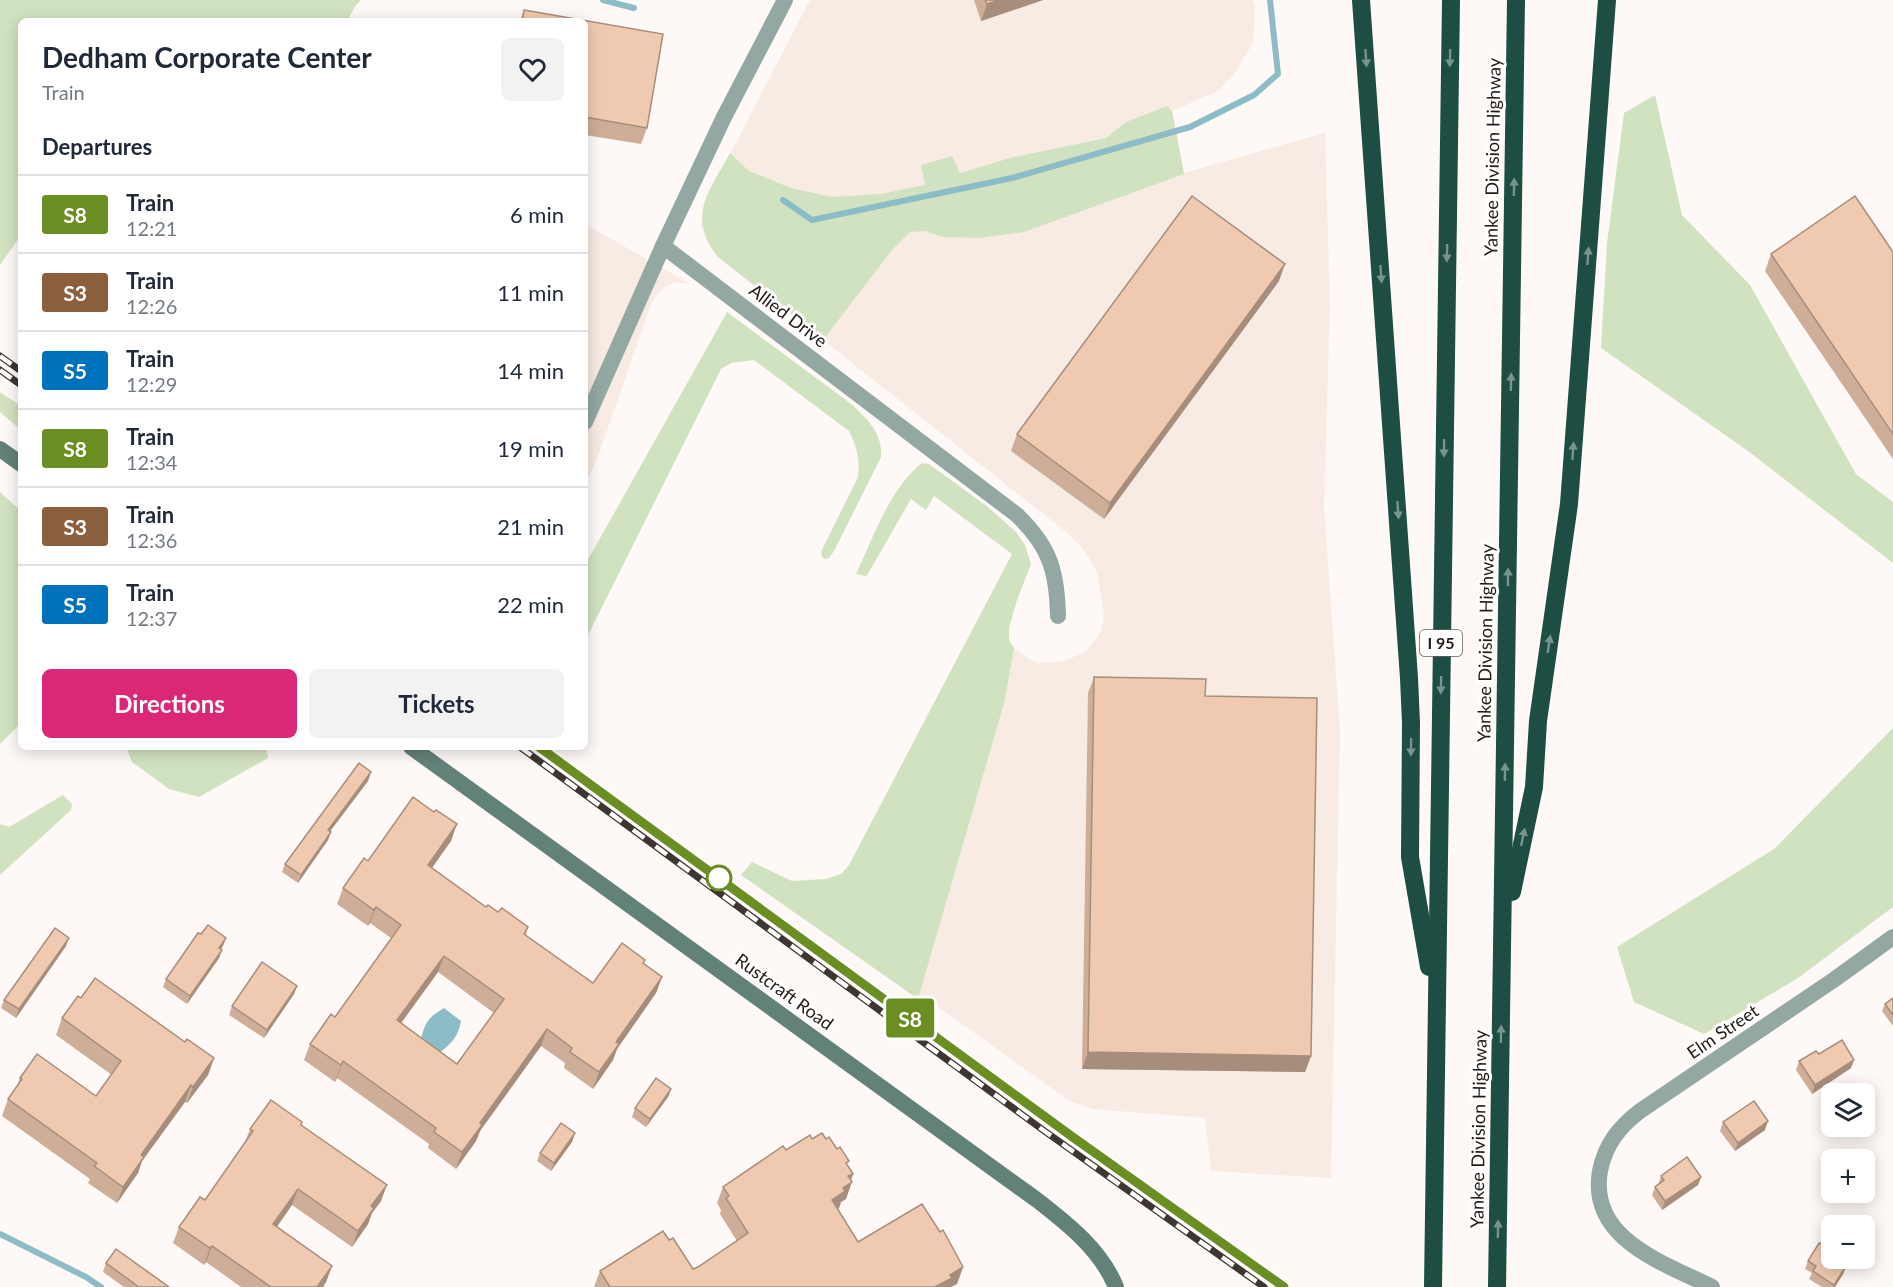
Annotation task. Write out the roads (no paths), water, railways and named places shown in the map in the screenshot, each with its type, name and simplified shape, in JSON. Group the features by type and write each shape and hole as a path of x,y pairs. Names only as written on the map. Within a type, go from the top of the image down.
{"highway":[{"path":"1362,0 1410,678 1410,857 1436,1010"},
{"name":"I 95","path":"1433,1287 1451,0"},
{"name":"Yankee Division Highway","path":"1497,1287 1516,0"},
{"path":"1503,935 1534,787 1542,690 1567,521 1607,0"}],"main road":[{"path":"0,449 18,462"},
{"name":"Rustcraft Road","path":"415,750 1037,1200 1063,1220 1094,1251 1116,1287"}],"street":[{"path":"588,415 663,246 724,117 785,0"},
{"name":"Allied Drive","path":"663,246 1017,515 1033,531 1052,564 1057,586 1058,616"},
{"name":"Elm Street","path":"1712,1287 1640,1251 1612,1227 1604,1212 1599,1193 1599,1178 1607,1146 1628,1120 1893,937"}],"water":[{"path":"444,1008 461,1021 454,1039 439,1053 420,1042 428,1022"}],"waterway":[{"path":"603,0 634,8"},
{"path":"783,200 812,220 1012,178 1190,127 1254,95 1278,74 1270,0"},
{"path":"0,1234 86,1277 101,1287"}],"railway":[{"path":"0,356 18,369"},
{"path":"0,370 18,383"},
{"path":"524,750 1043,1130 1264,1287"},
{"path":"543,750 1074,1138 1284,1287"}],"train":[{"name":"S8","path":"543,750 1074,1138 1284,1287"}]}
